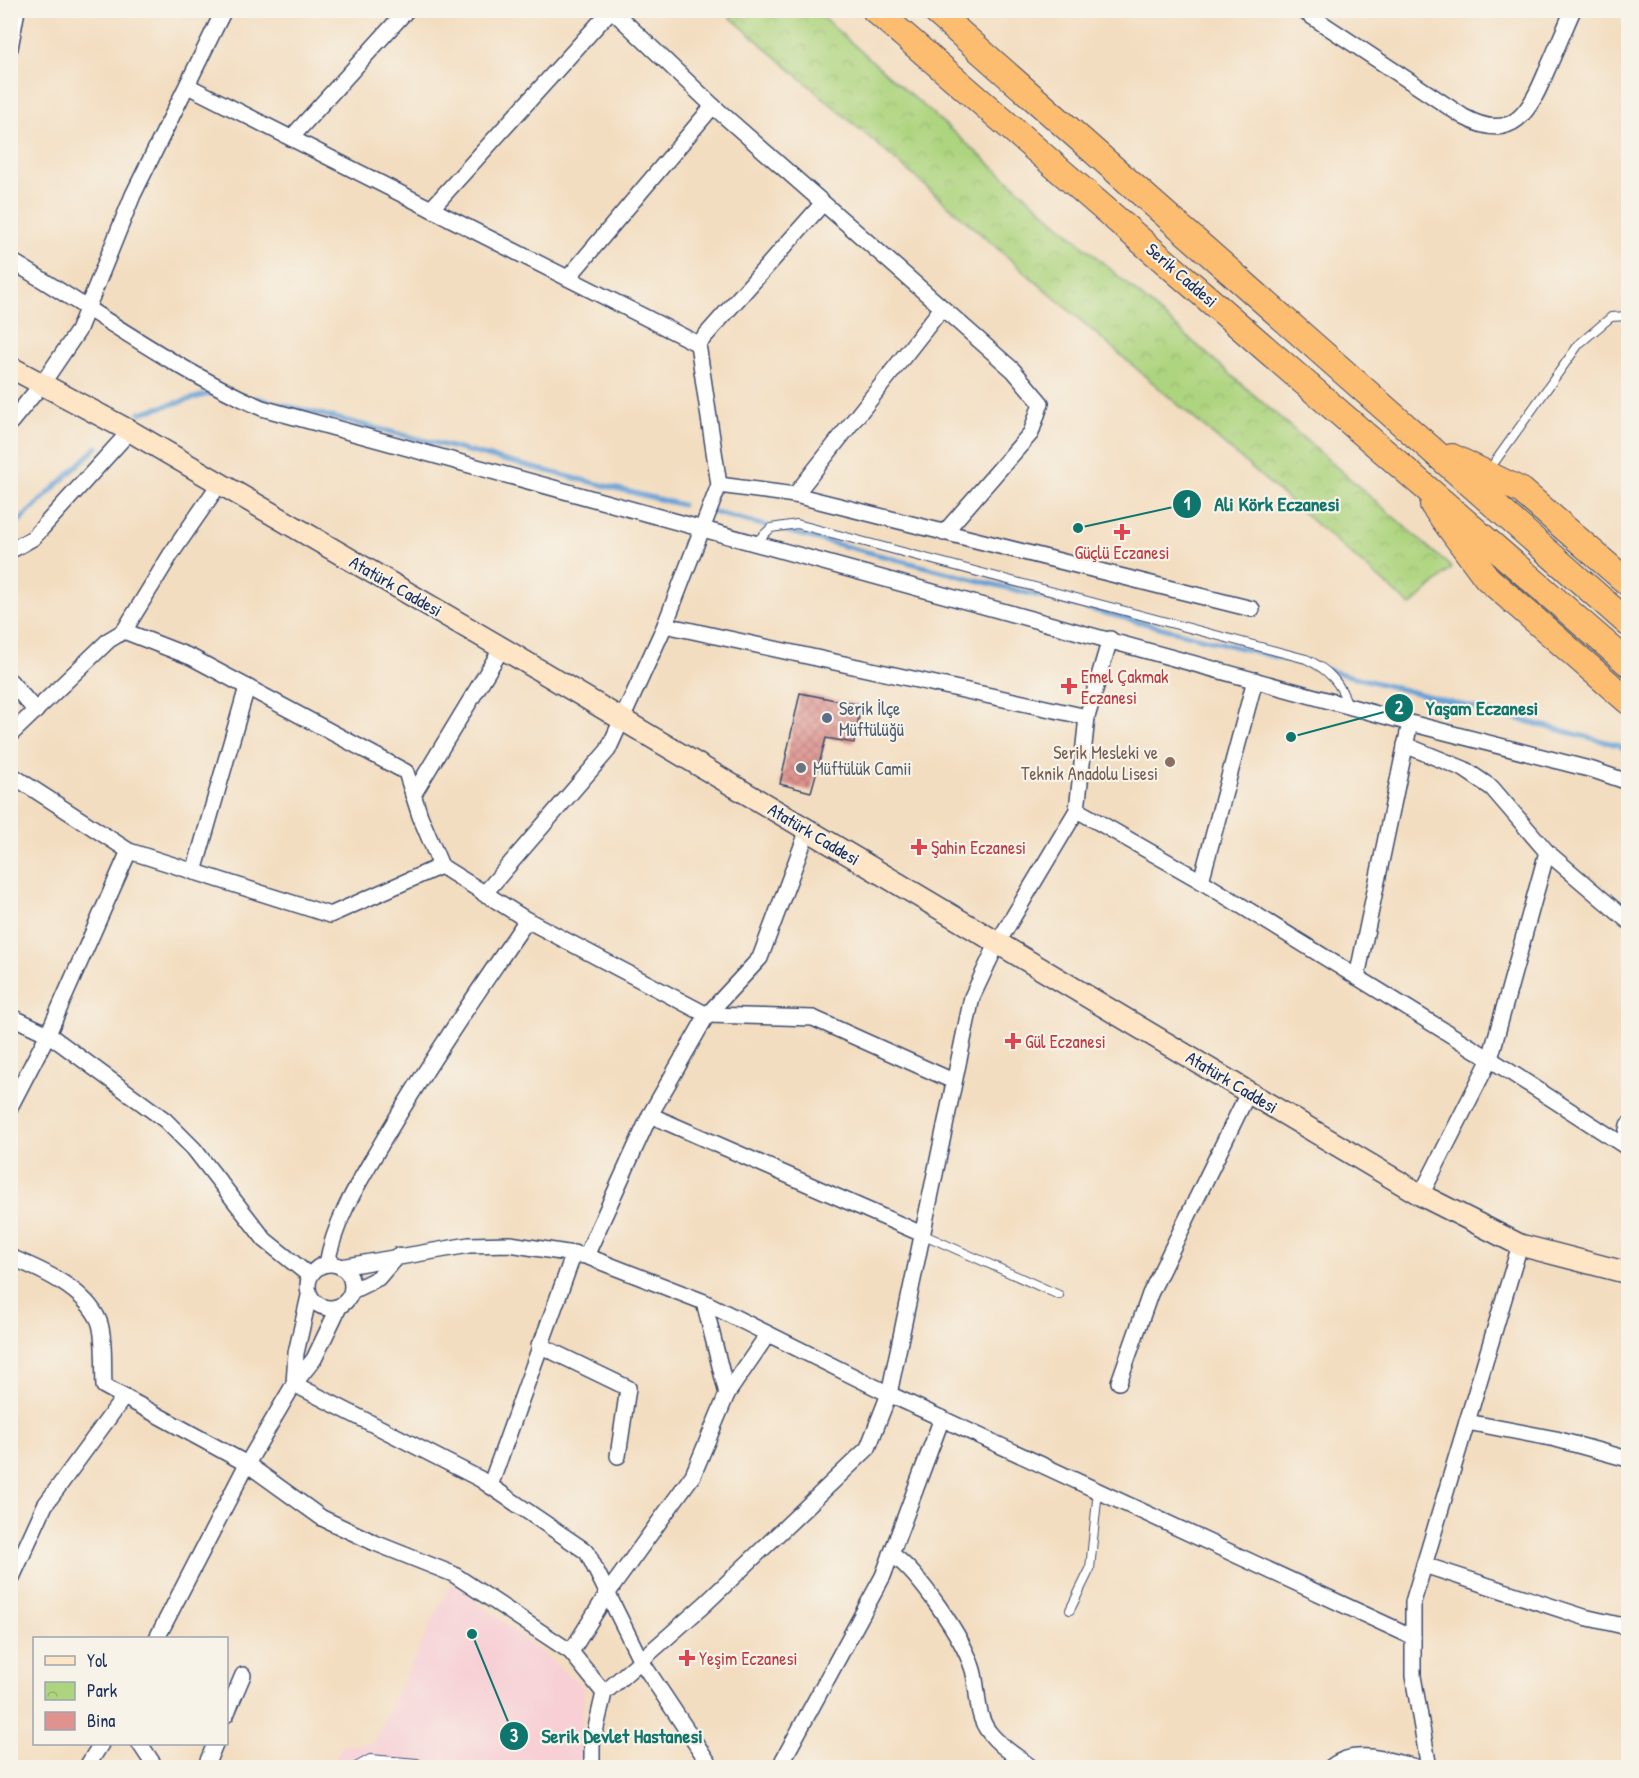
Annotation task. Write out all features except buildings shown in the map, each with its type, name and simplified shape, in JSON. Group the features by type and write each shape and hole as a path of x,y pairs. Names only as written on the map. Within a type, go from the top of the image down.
{"highway":[{"name":"Serik Caddesi","path":"875,10 1629,663"},
{"name":"Serik Caddesi","path":"934,10 1629,623"},
{"path":"1426,445 1522,491 1629,583"},
{"path":"1407,469 1487,578 1629,701"}],"main road":[{"name":"Atatürk Caddesi","path":"10,367 130,430 502,648 997,944 1249,1091 1420,1195 1520,1245 1629,1273"}],"street":[{"path":"10,48 17,10"},
{"path":"10,423 42,384 78,331 133,195 224,10"},
{"path":"291,138 407,10"},
{"path":"431,209 612,10 713,106 1013,370 1041,403 1031,433 944,533"},
{"path":"1302,10 1464,117 1478,124 1493,127 1507,126 1519,119 1531,106 1573,10"},
{"path":"188,86 698,344"},
{"path":"568,278 713,106"},
{"path":"698,344 824,203"},
{"path":"10,260 89,307 177,365 262,408 1410,723 1593,770 1629,782"},
{"path":"795,495 942,308"},
{"path":"484,894 608,750 623,722 665,625 719,485 698,344"},
{"path":"10,551 33,538 130,430"},
{"path":"10,735 109,640 124,630 171,554 220,483"},
{"path":"719,485 795,495 1252,609"},
{"path":"665,625 1087,717"},
{"path":"124,630 191,657 406,772 441,866 527,920 707,1015 813,1018 953,1081"},
{"path":"592,1767 592,1745 604,1693 868,1448 889,1394 972,997 997,944 1077,810 1087,717 1110,639"},
{"path":"413,795 502,648"},
{"path":"1201,881 1256,680"},
{"path":"10,681 36,711"},
{"path":"194,872 247,687"},
{"path":"1357,977 1410,723"},
{"path":"1405,745 1464,769 1492,788 1547,852 1629,921"},
{"path":"10,774 129,851 330,915 441,866"},
{"path":"1077,810 1201,881 1490,1059 1626,1146 1629,1125"},
{"path":"490,1486 539,1345 580,1254 650,1115 707,1015 760,958 808,830"},
{"path":"10,1107 48,1034 129,851"},
{"path":"1420,1195 1490,1059 1547,852"},
{"path":"352,1291 350,1277 334,1265 331,1243 342,1211 430,1061 527,920"},
{"path":"10,1016 48,1034 165,1120 194,1149 265,1240 310,1275"},
{"path":"1119,1382 1150,1294 1249,1091"},
{"path":"650,1115 922,1234"},
{"path":"294,1384 296,1353 309,1296 310,1275 314,1270 469,1245 510,1244 580,1254 704,1302 889,1394 1413,1637"},
{"path":"1429,1767 1413,1676 1413,1602 1520,1245"},
{"path":"309,1296 319,1306 333,1309 339,1307 345,1303 352,1291 378,1278 397,1256"},
{"path":"10,1257 37,1268 87,1301 100,1323 104,1386 247,1464 322,1518 375,1543 453,1574 571,1652 604,1693"},
{"path":"704,1302 727,1394"},
{"path":"158,1637 247,1464 294,1384 314,1359 339,1307"},
{"path":"571,1652 608,1594 693,1475 727,1394 768,1334"},
{"path":"539,1345 628,1388 618,1456"},
{"path":"294,1384 490,1486 587,1552 640,1661 712,1767"},
{"path":"10,1582 45,1505 124,1397"},
{"path":"785,1765 883,1576 942,1418"},
{"path":"1467,1422 1556,1439 1629,1459"},
{"path":"891,1554 909,1568 964,1648 973,1671 978,1709 988,1732 1000,1744 1032,1767"},
{"path":"1424,1566 1584,1617 1629,1627"},
{"path":"228,1710 243,1675"},
{"path":"86,1767 100,1745"},
{"path":"141,1745 156,1767"},
{"path":"205,1767 214,1745"},
{"path":"1330,1767 1338,1761 1354,1756 1420,1767"}],"lane":[{"path":"1486,474 1579,344 1611,317 1629,316"},
{"path":"755,543 771,528 797,524 1306,659 1328,672 1336,681 1348,705"},
{"path":"922,1234 1059,1295"},
{"path":"1070,1610 1090,1569 1098,1490"},
{"path":"354,1767 370,1759 417,1763 426,1767"}],"shaded area":[{"path":"452,1581 584,1687 580,1767 330,1768 342,1746 373,1743"}],"green space":[{"path":"723,11 815,11 1452,568 1411,606"}],"waterway":[{"path":"140,413 220,391"},
{"path":"256,398 682,505"},
{"path":"10,530 97,447"},
{"path":"712,512 1318,668"},
{"path":"1327,670 1618,745 1628,752"}],"place":[{"name":"Ali Körk Eczanesi","path":"1078,528"},
{"name":"Güçlü Eczanesi","path":"1122,532"},
{"name":"Emel Çakmak Eczanesi","path":"1069,686"},
{"name":"Serik İlçe Müftülüğü","path":"827,718"},
{"name":"Yaşam Eczanesi","path":"1291,737"},
{"name":"Serik Mesleki ve Teknik Anadolu Lisesi","path":"1170,762"},
{"name":"Müftülük Camii","path":"801,768"},
{"name":"Şahin Eczanesi","path":"919,847"},
{"name":"Gül Eczanesi","path":"1013,1041"},
{"name":"Serik Devlet Hastanesi","path":"472,1634"},
{"name":"Yeşim Eczanesi","path":"687,1658"}]}
